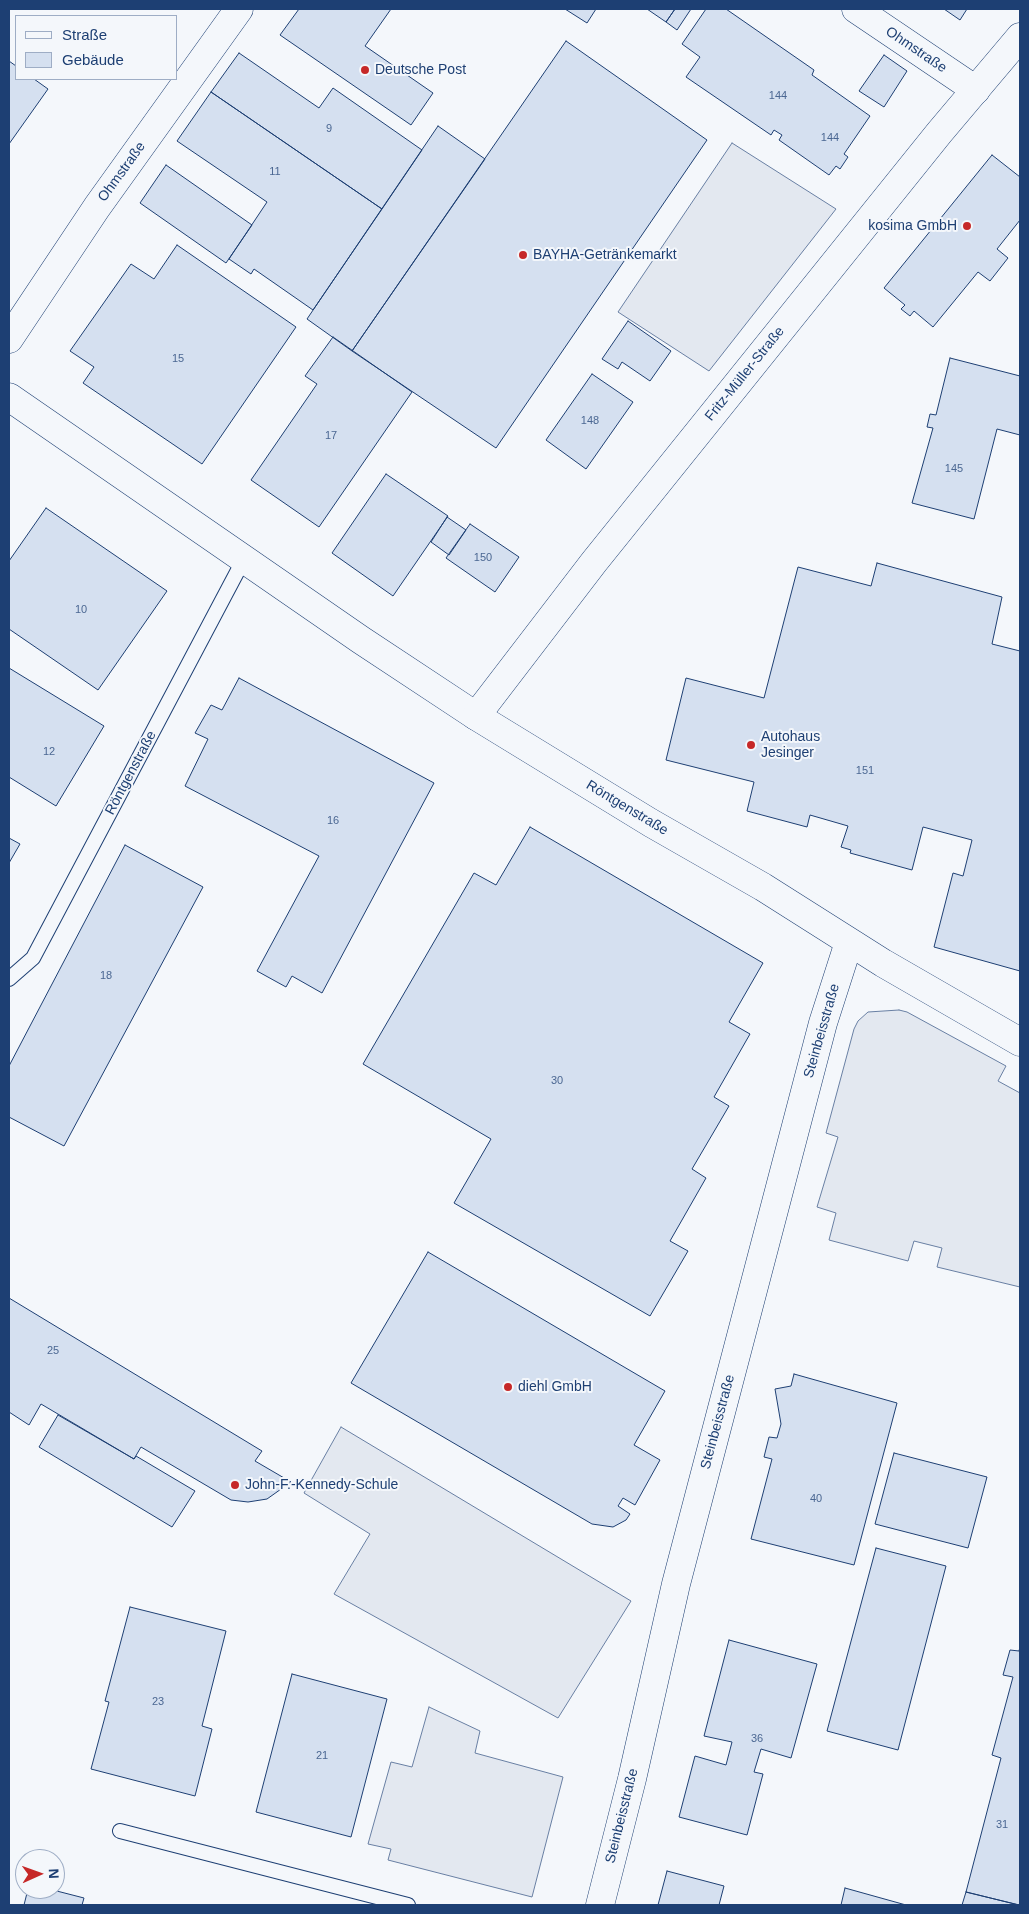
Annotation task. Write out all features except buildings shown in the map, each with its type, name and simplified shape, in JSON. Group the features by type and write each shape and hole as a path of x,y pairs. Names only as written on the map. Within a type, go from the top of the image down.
{"street":[{"name":"Ohmstraße","path":"9,339 97,207 239,9"},
{"name":"Ohmstraße","path":"856,9 976,90"},
{"name":"Fritz-Müller-Straße","path":"476,716 600,554 1020,36"},
{"name":"Röntgenstraße","path":"9,397 476,716 651,823 763,887 849,942 1020,1042"},
{"name":"Steinbeisstraße","path":"600,1905 632,1779 676,1584 823,1023 849,942"}],"lane":[{"name":"Röntgenstraße","path":"9,980 33,958 244,559"},
{"path":"120,1830 408,1905"}],"shaded area":[{"path":"732,143 836,209 709,371 618,312"},
{"path":"899,1010 907,1012 1006,1066 998,1081 1020,1093 1020,1287 937,1267 942,1248 914,1241 908,1261 829,1240 836,1213 817,1207 838,1137 826,1133 854,1029 858,1021 868,1012"},
{"path":"341,1427 631,1601 558,1718 334,1594 370,1534 304,1493"},
{"path":"429,1707 480,1731 475,1753 563,1777 532,1897 388,1860 391,1849 368,1844 391,1762 412,1767"}],"place":[{"name":"Deutsche Post","path":"365,70"},
{"name":"kosima GmbH","path":"967,226"},
{"name":"BAYHA-Getränkemarkt","path":"523,255"},
{"name":"Autohaus Jesinger","path":"751,745"},
{"name":"diehl GmbH","path":"508,1387"},
{"name":"John-F.-Kennedy-Schule","path":"235,1485"}]}
